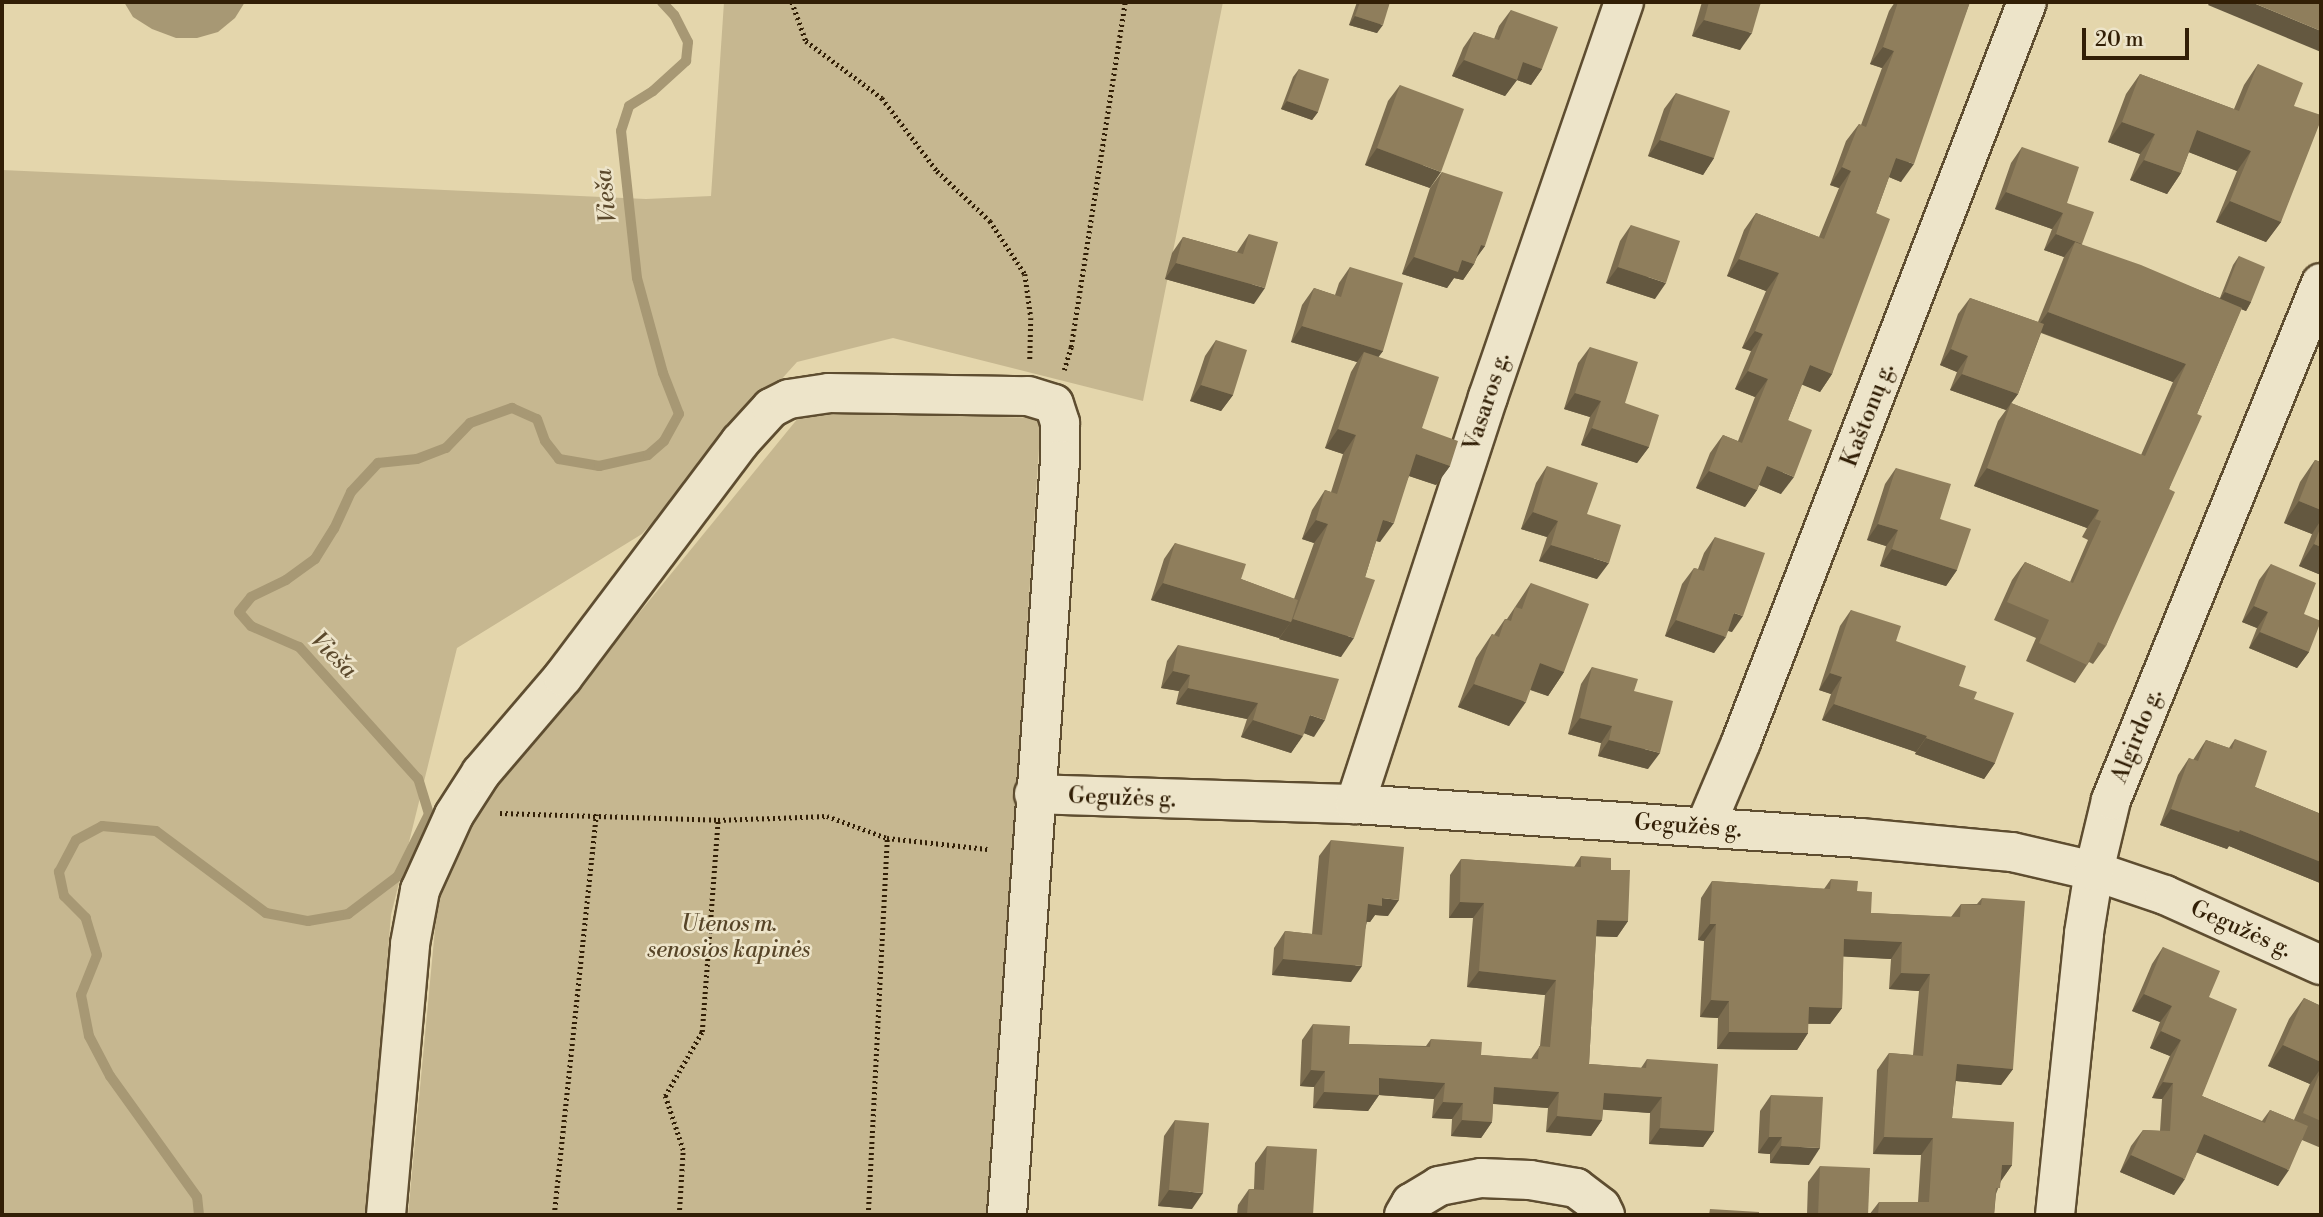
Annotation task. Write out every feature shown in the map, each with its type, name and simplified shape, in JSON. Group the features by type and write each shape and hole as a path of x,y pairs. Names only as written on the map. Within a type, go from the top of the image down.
{"street":[{"name":"Vasaros g.","path":"1355,804 1488,397 1624,2"},
{"name":"Kaštonų g.","path":"1705,827 1741,742 2027,2"},
{"name":"Algirdo g.","path":"2055,1215 2084,933 2110,800 2321,283"},
{"path":"386,1215 410,944 420,890 454,815 481,773 564,677 740,442 771,408 789,399 829,393 1041,400 1060,423 1060,460 1034,794 1007,1215"},
{"name":"Gegužės g.","path":"1034,794 1355,804 1705,827 2012,852 2094,871 2165,895 2321,965"},
{"path":"1404,1215 1411,1203 1439,1186 1481,1178 1530,1180 1576,1188 1601,1207 1605,1215"}],"path":[{"path":"792,2 806,41 882,98 937,170 990,220 1025,274 1041,400"},
{"path":"1041,400 1071,347 1125,2"},
{"path":"454,815 596,814 718,820 827,816 887,838 987,849"},
{"path":"554,1215 596,814"},
{"path":"679,1215 683,1150 665,1096 702,1031 718,820"},
{"path":"868,1215 887,838"}],"green space":[{"path":"724,2 1223,2 1143,401 893,338 797,362 642,534 457,648 391,915 366,1215 2,1215 2,170 646,199 711,196"},
{"name":"Utenos m. senosios kapinės","path":"803,412 1041,418 988,1215 408,1215 440,876 476,813"}],"shaded area":[{"path":"124,2 245,2 235,18 218,32 197,38 176,38 152,29 133,17"}],"building":[{"path":"1360,2 1390,2 1383,25 1355,16"},
{"path":"1709,2 1761,2 1752,33 1704,20"},
{"path":"1898,2 1970,2 1914,164 1896,158 1876,213 1890,219 1832,374 1810,365 1788,420 1812,430 1794,477 1767,466 1757,490 1709,471 1723,435 1742,443 1768,379 1748,371 1763,334 1755,331 1779,273 1739,259 1756,213 1824,239 1851,171 1842,167 1859,124 1866,127 1894,51 1883,47"},
{"path":"2251,2 2321,2 2321,31"},
{"path":"1511,10 1558,27 1542,69 1523,62 1517,80 1464,60 1474,32 1499,40"},
{"path":"2258,64 2303,83 2294,106 2321,115 2281,222 2230,201 2251,151 2197,130 2181,173 2144,160 2155,134 2122,122 2140,74 2239,111"},
{"path":"1299,69 1329,79 1318,112 1287,101"},
{"path":"1400,85 1464,109 1441,172 1377,148"},
{"path":"1676,93 1730,111 1714,158 1660,140"},
{"path":"2022,147 2079,167 2067,203 2094,212 2082,244 2056,234 2063,213 2006,192"},
{"path":"1442,172 1503,192 1485,246 1481,245 1474,264 1462,260 1458,272 1414,257"},
{"path":"1631,225 1680,241 1666,283 1618,267"},
{"path":"1249,234 1278,242 1265,288 1176,263 1183,237 1243,254"},
{"path":"2075,242 2141,265 2242,308 2197,414 2202,416 2169,489 2175,492 2106,646 2098,642 2087,665 2039,643 2049,620 2007,602 2025,562 2073,583 2101,521 2095,519 2099,510 1987,468 2011,403 2145,456 2186,364 2048,312"},
{"path":"2239,256 2265,267 2251,302 2225,292"},
{"path":"1350,267 1403,283 1383,351 1302,326 1314,288 1341,297"},
{"path":"1970,298 2044,324 2018,394 1962,374 1968,356 1951,349"},
{"path":"1216,340 1247,350 1233,395 1201,385"},
{"path":"1590,347 1638,362 1625,403 1659,415 1649,447 1592,428 1601,401 1575,393"},
{"path":"1364,352 1439,377 1422,428 1458,441 1450,466 1416,454 1394,523 1383,520 1365,577 1375,580 1354,638 1293,619 1328,524 1316,520 1325,490 1337,494 1356,435 1338,429"},
{"path":"2315,460 2321,462 2321,510 2299,501"},
{"path":"1547,466 1598,483 1587,514 1621,525 1609,563 1551,545 1558,521 1533,512"},
{"path":"1896,468 1951,484 1940,519 1971,529 1957,570 1892,549 1898,530 1878,524"},
{"path":"2321,526 2321,547 2314,544"},
{"path":"1715,537 1765,553 1743,616 1734,613 1726,637 1676,620 1694,568 1704,571"},
{"path":"1175,543 1246,564 1241,579 1298,600 1291,622 1163,583"},
{"path":"2271,564 2316,583 2304,614 2321,621 2309,652 2260,632 2268,612 2254,606"},
{"path":"1531,583 1589,604 1564,672 1540,663 1526,702 1474,684 1492,634 1499,637 1505,619 1511,621 1515,607 1522,609"},
{"path":"1851,610 1901,626 1896,641 1966,666 1959,686 1977,692 1974,699 2014,713 1995,763 1834,704 1842,677 1830,673"},
{"path":"1178,645 1339,679 1325,720 1310,715 1303,736 1253,720 1258,703 1188,688 1190,675 1173,671"},
{"path":"1592,667 1638,679 1634,691 1673,701 1660,753 1609,740 1612,726 1580,718"},
{"path":"2235,739 2267,751 2255,787 2321,814 2321,862 2240,830 2239,832 2171,809 2189,758 2198,761 2206,740 2232,749"},
{"path":"1331,840 1404,847 1399,900 1382,898 1382,906 1368,904 1362,966 1283,959 1285,931 1322,935"},
{"path":"1581,856 1611,858 1611,870 1630,870 1628,921 1597,920 1589,1064 1646,1068 1647,1059 1718,1064 1714,1131 1660,1128 1662,1097 1604,1093 1602,1120 1557,1116 1559,1092 1494,1087 1492,1122 1462,1120 1463,1103 1443,1102 1445,1083 1379,1078 1379,1095 1324,1092 1325,1071 1311,1070 1313,1024 1350,1026 1349,1044 1430,1047 1431,1039 1482,1042 1481,1055 1538,1059 1539,1046 1550,1047 1556,980 1479,971 1484,903 1460,902 1461,859 1581,867"},
{"path":"1831,879 1858,881 1857,891 1872,892 1871,913 1960,917 1961,904 1981,905 1982,898 2025,901 2013,1069 1957,1064 1952,1118 2014,1122 2012,1165 2002,1165 2000,1188 1996,1188 1994,1215 1878,1215 1879,1202 1929,1202 1933,1138 1884,1137 1889,1053 1923,1056 1930,974 1901,973 1902,942 1844,939 1842,1008 1809,1007 1808,1033 1729,1032 1729,1001 1711,1000 1716,924 1710,924 1712,881 1830,889"},
{"path":"2163,947 2220,971 2209,997 2237,1009 2202,1096 2265,1123 2270,1110 2308,1126 2289,1170 2204,1134 2185,1179 2131,1155 2143,1130 2170,1131 2173,1083 2163,1082 2181,1040 2161,1031 2172,1006 2144,994"},
{"path":"2304,998 2321,1006 2321,1062 2283,1045"},
{"path":"2321,1070 2321,1121 2303,1113"},
{"path":"1771,1095 1823,1097 1820,1148 1781,1146 1782,1137 1769,1137"},
{"path":"1175,1120 1209,1123 1203,1193 1169,1190"},
{"path":"1267,1146 1317,1149 1313,1215 1247,1215 1249,1189 1264,1190"},
{"path":"1820,1166 1870,1168 1868,1215 1818,1215"},
{"path":"1710,1209 1759,1212 1759,1215 1709,1215"}],"waterway":[{"name":"Vieša","path":"199,1215 197,1197 110,1076 89,1036 81,995 97,955 86,918 64,896 59,872 76,840 102,826 156,831 266,913 308,921 348,914 398,876 429,814 418,779 299,647 251,626 239,612 251,597 286,580 315,559 334,529 351,492 378,463 417,459 446,448 470,423 512,408 537,419 545,441 559,459 599,466 648,455 664,441 679,414 663,373 637,278 621,131 629,106 653,91 686,61 688,42 674,15 662,2"}]}
